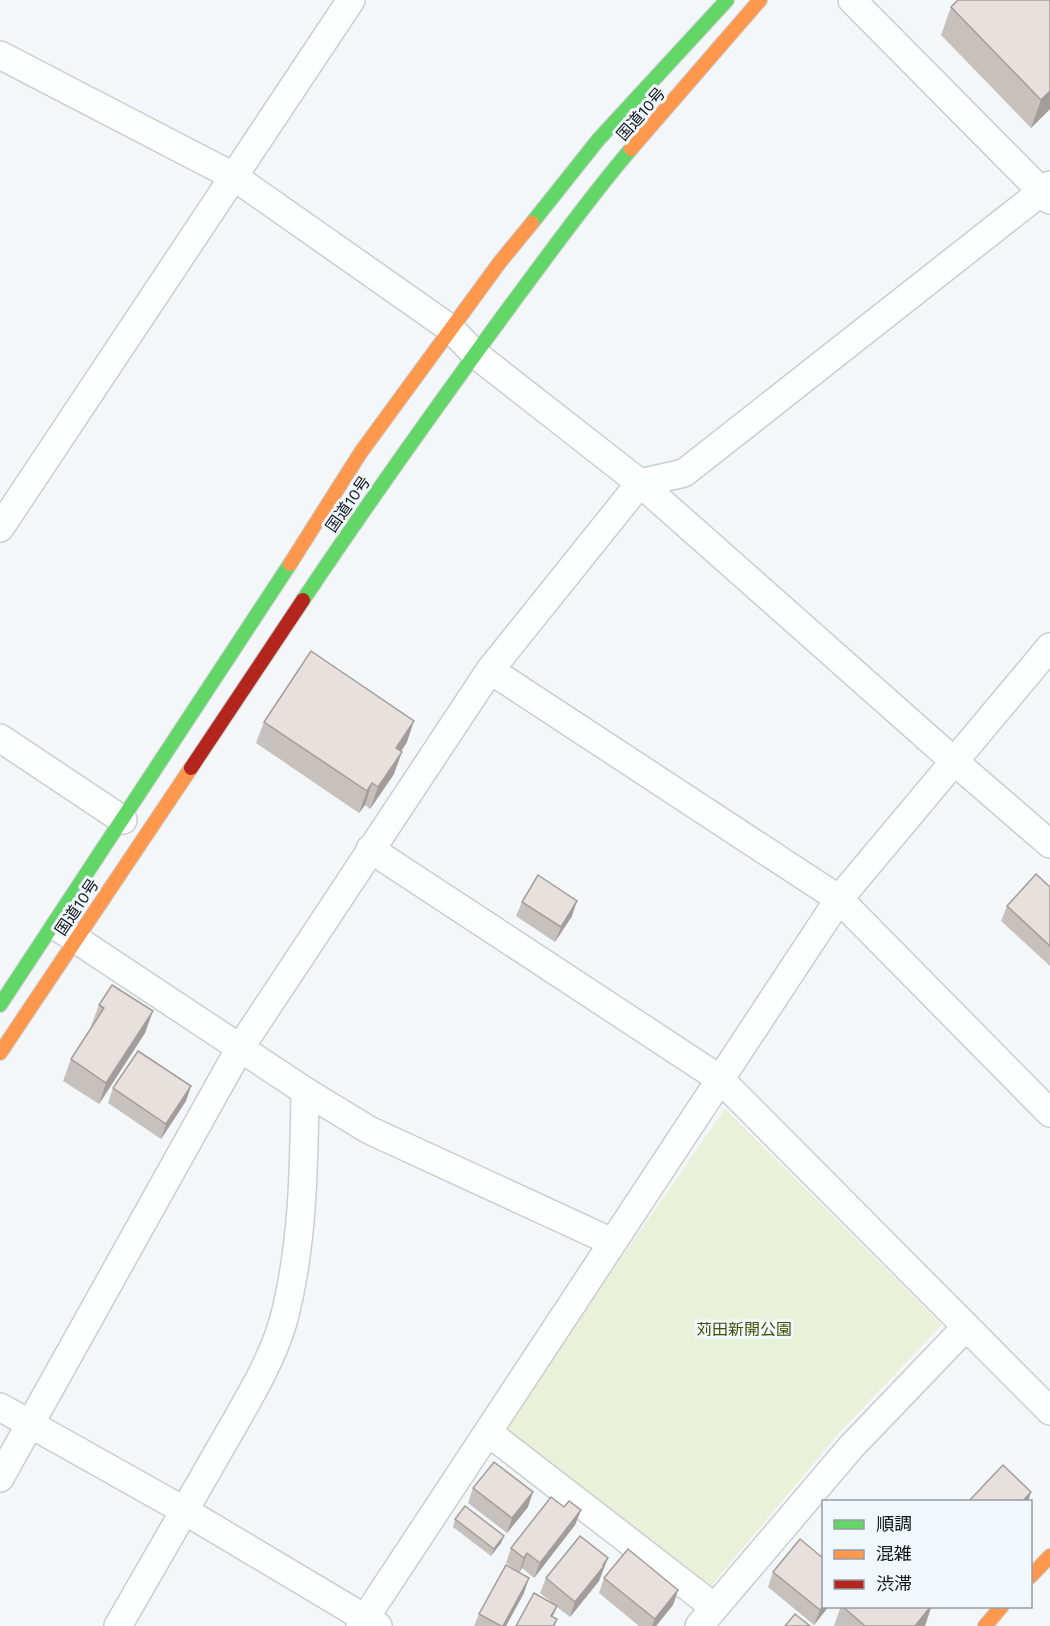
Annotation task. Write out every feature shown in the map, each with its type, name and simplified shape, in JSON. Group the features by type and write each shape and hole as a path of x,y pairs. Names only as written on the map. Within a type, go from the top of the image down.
{"main road":[{"name":"国道10号","path":"0,1053 123,820 361,452 500,262 598,140 727,0"},
{"name":"国道10号","path":"0,1005 64,932 475,354 602,183 760,0"},
{"path":"1032,1575 1050,1556"},
{"path":"985,1626 1000,1608"}],"street":[{"path":"0,528 351,0"},
{"path":"0,1478 240,1048 490,670 640,483 684,473 1047,192 852,0"},
{"path":"0,56 233,176 451,329 475,354 640,483 954,762 1050,844"},
{"path":"0,1407 185,1511 367,1624 612,1242 839,899 1050,647"},
{"path":"490,670 839,899 1050,1113"},
{"path":"0,738 123,820"},
{"path":"370,849 720,1078 1050,1411"},
{"path":"64,932 305,1091 369,1130 612,1242"},
{"path":"118,1626 244,1405 274,1347 283,1322 297,1254 304,1151 305,1091"},
{"path":"489,1433 707,1617 851,1447 966,1327"}],"green space":[{"name":"苅田新開公園","path":"725,1109 942,1325 839,1433 710,1587 503,1428"}],"building":[{"path":"958,0 1050,0 1050,91 1041,100 951,7"},
{"path":"311,651 414,721 396,748 402,752 378,787 372,783 367,791 264,722"},
{"path":"1036,874 1050,887 1050,946 1007,906"},
{"path":"538,875 577,901 561,927 522,902"},
{"path":"112,985 153,1011 106,1083 71,1059 104,1008 99,1005"},
{"path":"138,1051 191,1086 166,1124 113,1088"},
{"path":"494,1462 533,1492 512,1518 473,1488"},
{"path":"1003,1465 1031,1492 1024,1500 970,1500"},
{"path":"551,1497 564,1507 569,1501 581,1510 540,1563 527,1553 524,1558 511,1548"},
{"path":"465,1506 504,1536 494,1549 455,1519"},
{"path":"580,1536 608,1558 575,1602 546,1578"},
{"path":"800,1539 822,1557 822,1608 820,1610 773,1572"},
{"path":"628,1549 678,1590 655,1619 604,1578"},
{"path":"506,1565 529,1578 501,1626 479,1614"},
{"path":"534,1593 557,1606 551,1616 557,1619 553,1626 516,1626"},
{"path":"844,1608 929,1608 915,1626 865,1626"},
{"path":"795,1614 810,1626 785,1626"}],"traffic: fast":[{"path":"532,223 598,140 727,0"},
{"path":"303,600 484,341 584,207 631,149"},
{"path":"0,1005 290,564"}],"traffic: slow":[{"path":"631,149 760,0"},
{"path":"290,564 361,452 500,262 532,223"},
{"path":"0,1053 191,768"},
{"path":"1032,1575 1050,1556"},
{"path":"985,1626 1000,1608"}],"traffic: jam":[{"path":"191,768 303,600"}]}
